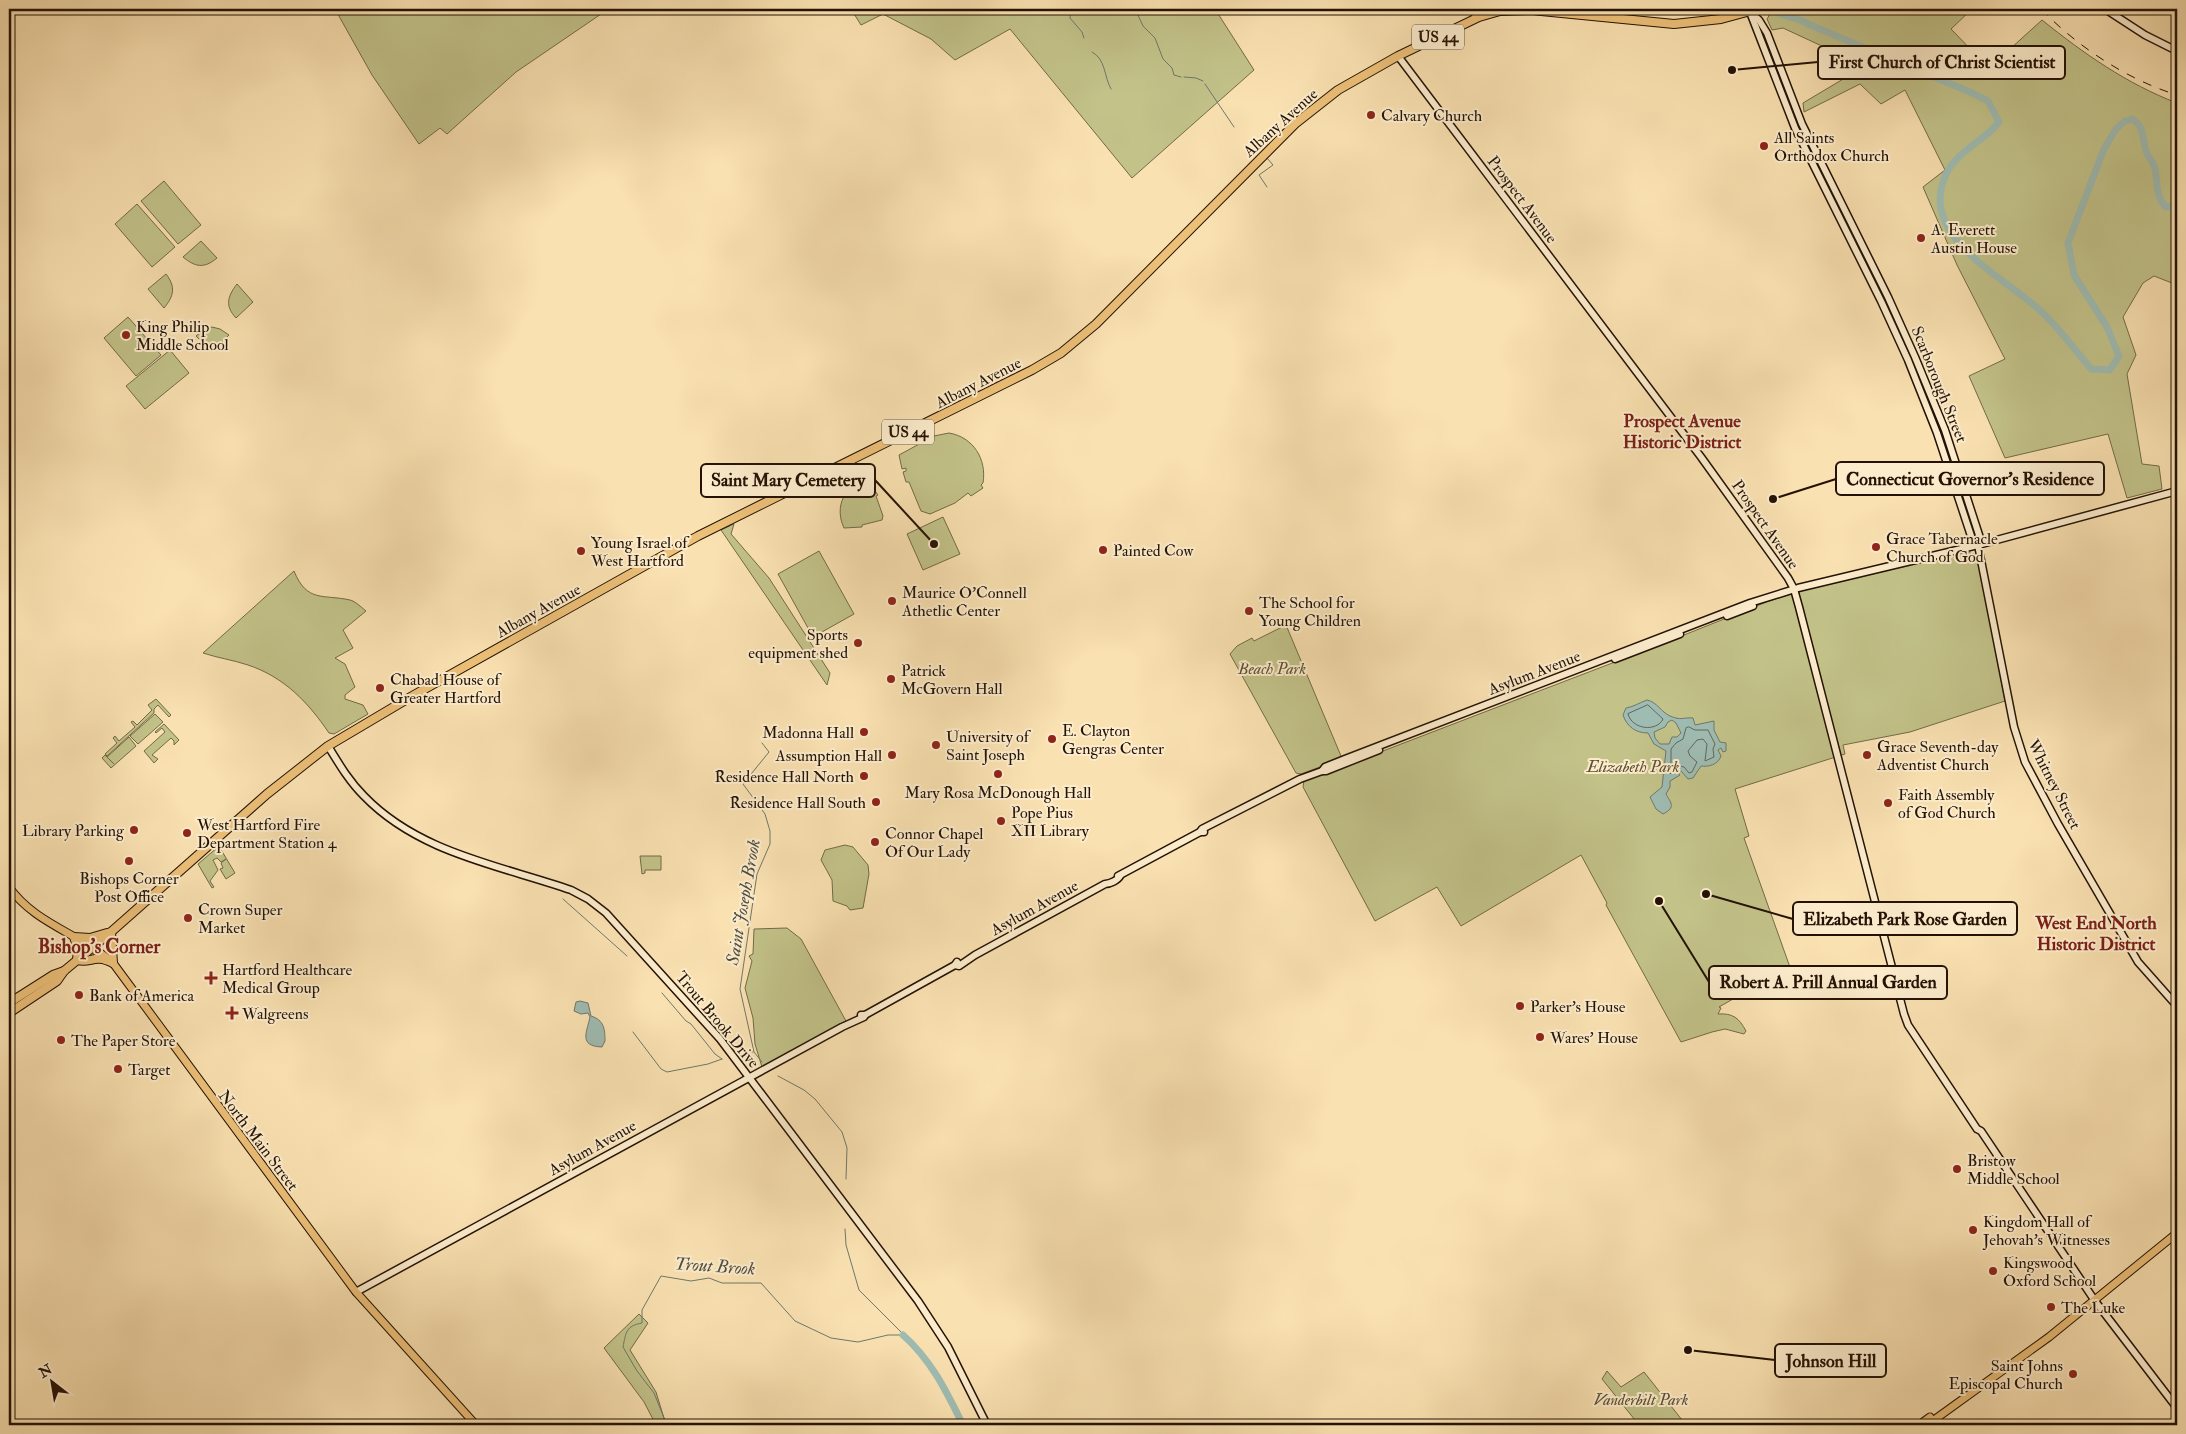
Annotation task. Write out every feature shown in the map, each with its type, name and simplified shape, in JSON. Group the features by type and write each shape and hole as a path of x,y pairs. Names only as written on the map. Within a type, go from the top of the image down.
{"highway":[{"name":"Albany Avenue","path":"9,1013 56,982 64,971 112,932 267,794 328,746 421,691 698,536 1032,370 1060,352 1100,320 1296,124 1338,90 1398,56 1479,17 1506,11 1531,10 1665,24 1682,24 1722,19 1758,9"},
{"path":"112,932 113,963 98,957 82,961 77,960 78,948 74,937 90,938 112,932"},
{"name":"Albany Avenue","path":"9,1004 53,975 64,971"}],"main road":[{"path":"1470,9 1479,17"},
{"path":"2105,9 2140,32 2177,51"},
{"name":"Scarborough Street","path":"1750,12 1759,20 1766,33 1802,124 1822,168 1888,296 1915,356 1963,481 1980,538 1978,545 1972,539 1937,433 1908,360 1881,301 1814,170 1795,128 1750,12"},
{"name":"Prospect Avenue","path":"1398,56 1751,524 1794,589 1908,1025 2095,1301 2177,1408"},
{"path":"1795,128 1802,124"},
{"path":"1814,170 1822,168"},
{"path":"1848,236 1856,232"},
{"path":"1881,301 1888,296"},
{"path":"1908,360 1915,356"},
{"path":"1937,433 1945,430"},
{"path":"1955,484 1963,481"},
{"name":"Asylum Avenue","path":"356,1292 842,1028 844,1024 862,1014 865,1015 955,966 972,954 1105,884 1112,878 1120,876 1200,832 1202,829 1296,781 1322,771 1325,767 1744,605 1794,589 1978,545 2177,491"},
{"name":"Whitney Street","path":"1978,545 2014,727 2025,762 2058,824 2138,962 2177,1006"},
{"name":"Trout Brook Drive","path":"328,746 348,778 362,795 393,821 415,835 449,851 563,887 588,899 617,924 720,1039 928,1314 948,1347 987,1425"},
{"name":"North Main Street","path":"9,887 28,909 94,947 113,963 356,1292 476,1425"},
{"path":"1927,1425 2045,1340 2177,1233"},
{"path":"1919,1425 2047,1333 2053,1332"}],"green space":[{"path":"335,9 598,9 604,12 516,72 447,134 440,128 419,144 372,75"},
{"path":"851,9 1215,9 1254,70 1132,178 1010,29 955,60 931,39 883,14 861,25"},
{"path":"1780,9 1972,9 1951,29 1979,58 1999,59 2042,20 2106,67 2141,87 2177,103 2177,285 2154,276 2143,283 2123,317 2136,355 2127,374 2142,464 2159,466 2162,489 2127,498 2108,434 2005,458 1969,376 2005,359 1957,265 1923,187 1945,170 1905,90 1881,104 1860,84 1804,112 1803,103 1865,66 1783,28 1772,30 1767,19 1770,14"},
{"path":"164,181 201,225 178,244 141,201"},
{"path":"137,204 175,247 152,267 115,224"},
{"path":"201,241 217,258 208,264 196,265 183,257"},
{"path":"166,274 171,283 172,295 164,308 148,289"},
{"path":"237,284 253,302 236,318 230,309 229,297"},
{"path":"128,317 161,355 136,376 104,338"},
{"path":"212,327 220,329 229,335 212,352 196,336 203,330"},
{"path":"170,350 189,373 145,409 126,386"},
{"path":"949,433 965,439 976,451 983,466 984,474 981,485 983,488 971,496 968,493 955,503 930,514 921,511 909,482 906,482 903,472 906,471 906,468 902,469 899,455 934,436"},
{"path":"868,481 878,495 876,496 883,516 882,520 862,525 862,527 844,528 840,512 843,498 853,487"},
{"path":"943,517 960,554 923,570 907,534"},
{"path":"734,524 731,534 769,578 830,673 827,685 721,530"},
{"path":"819,551 854,614 813,637 778,574"},
{"name":"Elizabeth Park","path":"1966,552 1974,554 1978,560 2005,701 1910,732 1843,745 1845,754 1735,789 1749,836 1744,838 1797,987 1733,999 1719,1007 1721,1008 1718,1014 1728,1014 1735,1017 1746,1031 1744,1034 1725,1029 1681,1042 1606,905 1607,903 1581,855 1461,926 1437,887 1375,921 1303,787 1304,781 1769,601 1804,590"},
{"path":"294,571 304,588 310,593 352,601 366,611 343,630 353,648 335,658 345,664 355,687 345,695 345,699 363,705 368,714 334,734 329,733 304,701 273,676 248,665 203,653"},
{"name":"Beach Park","path":"1286,625 1341,756 1339,760 1301,774 1296,773 1230,654 1237,646 1252,638 1254,641"},
{"path":"156,699 171,715 169,717 158,705 154,709 154,713 107,756 105,754 117,743 113,738 115,736 119,741 135,727 131,722 133,721 137,725 152,710 148,705"},
{"path":"155,714 163,722 138,744 130,736"},
{"path":"164,724 179,740 174,745 174,741 171,738 152,755 158,759 154,763 144,751 165,732 162,728 155,732"},
{"path":"129,737 136,746 111,768 102,758 105,755 107,757"},
{"path":"845,845 853,847 868,865 869,874 863,908 850,910 847,906 833,901 832,880 821,860 825,850"},
{"path":"218,847 220,848 235,873 226,879 220,869 223,868 221,863 226,859 221,862 217,858 213,860 218,870 210,881 214,887 212,888 198,864"},
{"path":"640,856 661,856 661,870 645,870 645,873 642,874"},
{"path":"787,928 801,939 846,1021 762,1067 755,1044 753,1018 745,988 752,961 749,956 753,954 754,929"},
{"path":"639,1314 648,1323 630,1350 656,1392 666,1425 656,1425 644,1402 604,1348"},
{"name":"Vanderbilt Park","path":"1607,1371 1621,1387 1644,1372 1686,1425 1639,1425 1602,1379"}],"water":[{"path":"1647,700 1674,717 1680,719 1693,718 1695,725 1714,721 1714,730 1720,742 1726,743 1726,751 1723,752 1721,748 1718,750 1721,756 1718,762 1710,766 1701,766 1693,778 1688,779 1681,771 1677,771 1680,775 1670,781 1670,787 1666,794 1671,807 1663,814 1656,809 1650,797 1662,787 1666,751 1654,744 1648,733 1632,728 1623,715 1626,708","holes":["1672,720 1676,723 1681,733 1677,737 1672,737 1669,744 1660,744 1655,738 1654,732 1665,727"]},
{"path":"576,1002 588,1003 591,1016 599,1020 603,1026 605,1041 602,1047 594,1046 587,1041 586,1033 590,1017 588,1013 581,1014 574,1011"}],"waterway":[{"path":"1071,9 1070,18 1082,32 1084,38"},
{"path":"1773,9 1988,101 1999,122 1960,156 1947,172 1943,182 1940,203 1946,223 1957,241 1973,257 2044,314 2091,369 2110,370 2119,356 2107,327 2074,275 2068,243 2104,149 2116,129 2125,121 2132,119 2141,129 2146,151 2154,166 2158,194 2162,203 2166,207 2177,206"},
{"path":"1138,15 1143,26 1155,38 1163,59 1172,68 1174,75 1181,77"},
{"path":"1092,52 1100,59 1111,89"},
{"path":"1184,77 1203,81"},
{"path":"1205,84 1234,127"},
{"path":"1267,158 1273,165 1259,175 1267,187"},
{"name":"Saint Joseph Brook","path":"762,743 769,752 743,784 765,814 770,831 770,844 757,874 740,989 754,1052 762,1062"},
{"path":"563,899 627,956"},
{"path":"662,993 686,1021 691,1024 715,1054 722,1059"},
{"path":"633,1032 661,1069 667,1072 708,1064 722,1059"},
{"path":"743,1051 753,1052"},
{"path":"778,1076 804,1090 815,1099 842,1132 847,1148 846,1179"},
{"path":"845,1229 846,1245 859,1290 902,1333"},
{"name":"Trout Brook","path":"667,1425 654,1393 637,1371 623,1347 628,1330 642,1323 642,1310 661,1276 691,1281 709,1278 722,1283 761,1283 795,1321 831,1338 858,1342 888,1335 903,1335"},
{"name":"Trout Brook","path":"903,1335 930,1366 963,1425"}],"railway":[{"path":"2041,9 2087,49 2121,71 2177,95"}],"place":[{"name":"First Church of Christ Scientist","path":"1732,70"},
{"name":"Calvary Church","path":"1371,115"},
{"name":"All Saints Orthodox Church","path":"1764,146"},
{"name":"A. Everett Austin House","path":"1921,238"},
{"name":"King Philip Middle School","path":"126,335"},
{"name":"Connecticut Governor's Residence","path":"1773,499"},
{"name":"Saint Mary Cemetery","path":"934,544"},
{"name":"Grace Tabernacle Church of God","path":"1876,547"},
{"name":"Painted Cow","path":"1103,550"},
{"name":"Young Israel of West Hartford","path":"581,551"},
{"name":"Maurice O'Connell Athetlic Center","path":"892,601"},
{"name":"The School for Young Children","path":"1249,611"},
{"name":"Sports equipment shed","path":"858,643"},
{"name":"Patrick McGovern Hall","path":"891,679"},
{"name":"Chabad House of Greater Hartford","path":"380,688"},
{"name":"Madonna Hall","path":"864,732"},
{"name":"E. Clayton Gengras Center","path":"1052,739"},
{"name":"University of Saint Joseph","path":"936,745"},
{"name":"Assumption Hall","path":"892,755"},
{"name":"Grace Seventh-day Adventist Church","path":"1867,755"},
{"name":"Mary Rosa McDonough Hall","path":"998,774"},
{"name":"Residence Hall North","path":"864,776"},
{"name":"Residence Hall South","path":"876,802"},
{"name":"Faith Assembly of God Church","path":"1888,803"},
{"name":"Pope Pius XII Library","path":"1001,821"},
{"name":"Library Parking","path":"134,830"},
{"name":"West Hartford Fire Department Station 4","path":"187,833"},
{"name":"Connor Chapel Of Our Lady","path":"875,842"},
{"name":"Bishops Corner Post Office","path":"129,861"},
{"name":"Elizabeth Park Rose Garden","path":"1706,894"},
{"name":"Robert A. Prill Annual Garden","path":"1659,901"},
{"name":"Crown Super Market","path":"188,918"},
{"name":"Hartford Healthcare Medical Group","path":"211,978"},
{"name":"Bank of America","path":"79,995"},
{"name":"Parker's House","path":"1520,1006"},
{"name":"Walgreens","path":"232,1013"},
{"name":"Wares' House","path":"1540,1037"},
{"name":"The Paper Store","path":"61,1040"},
{"name":"Target","path":"118,1069"},
{"name":"Bristow Middle School","path":"1957,1169"},
{"name":"Kingdom Hall of Jehovah's Witnesses","path":"1973,1230"},
{"name":"Kingswood Oxford School","path":"1993,1271"},
{"name":"The Luke","path":"2051,1307"},
{"name":"Johnson Hill","path":"1688,1350"},
{"name":"Saint Johns Episcopal Church","path":"2073,1374"}],"district":[{"name":"Prospect Avenue Historic District","path":"1682,431"},
{"name":"West End North Historic District","path":"2096,933"},
{"name":"Bishop's Corner","path":"99,946"}]}
